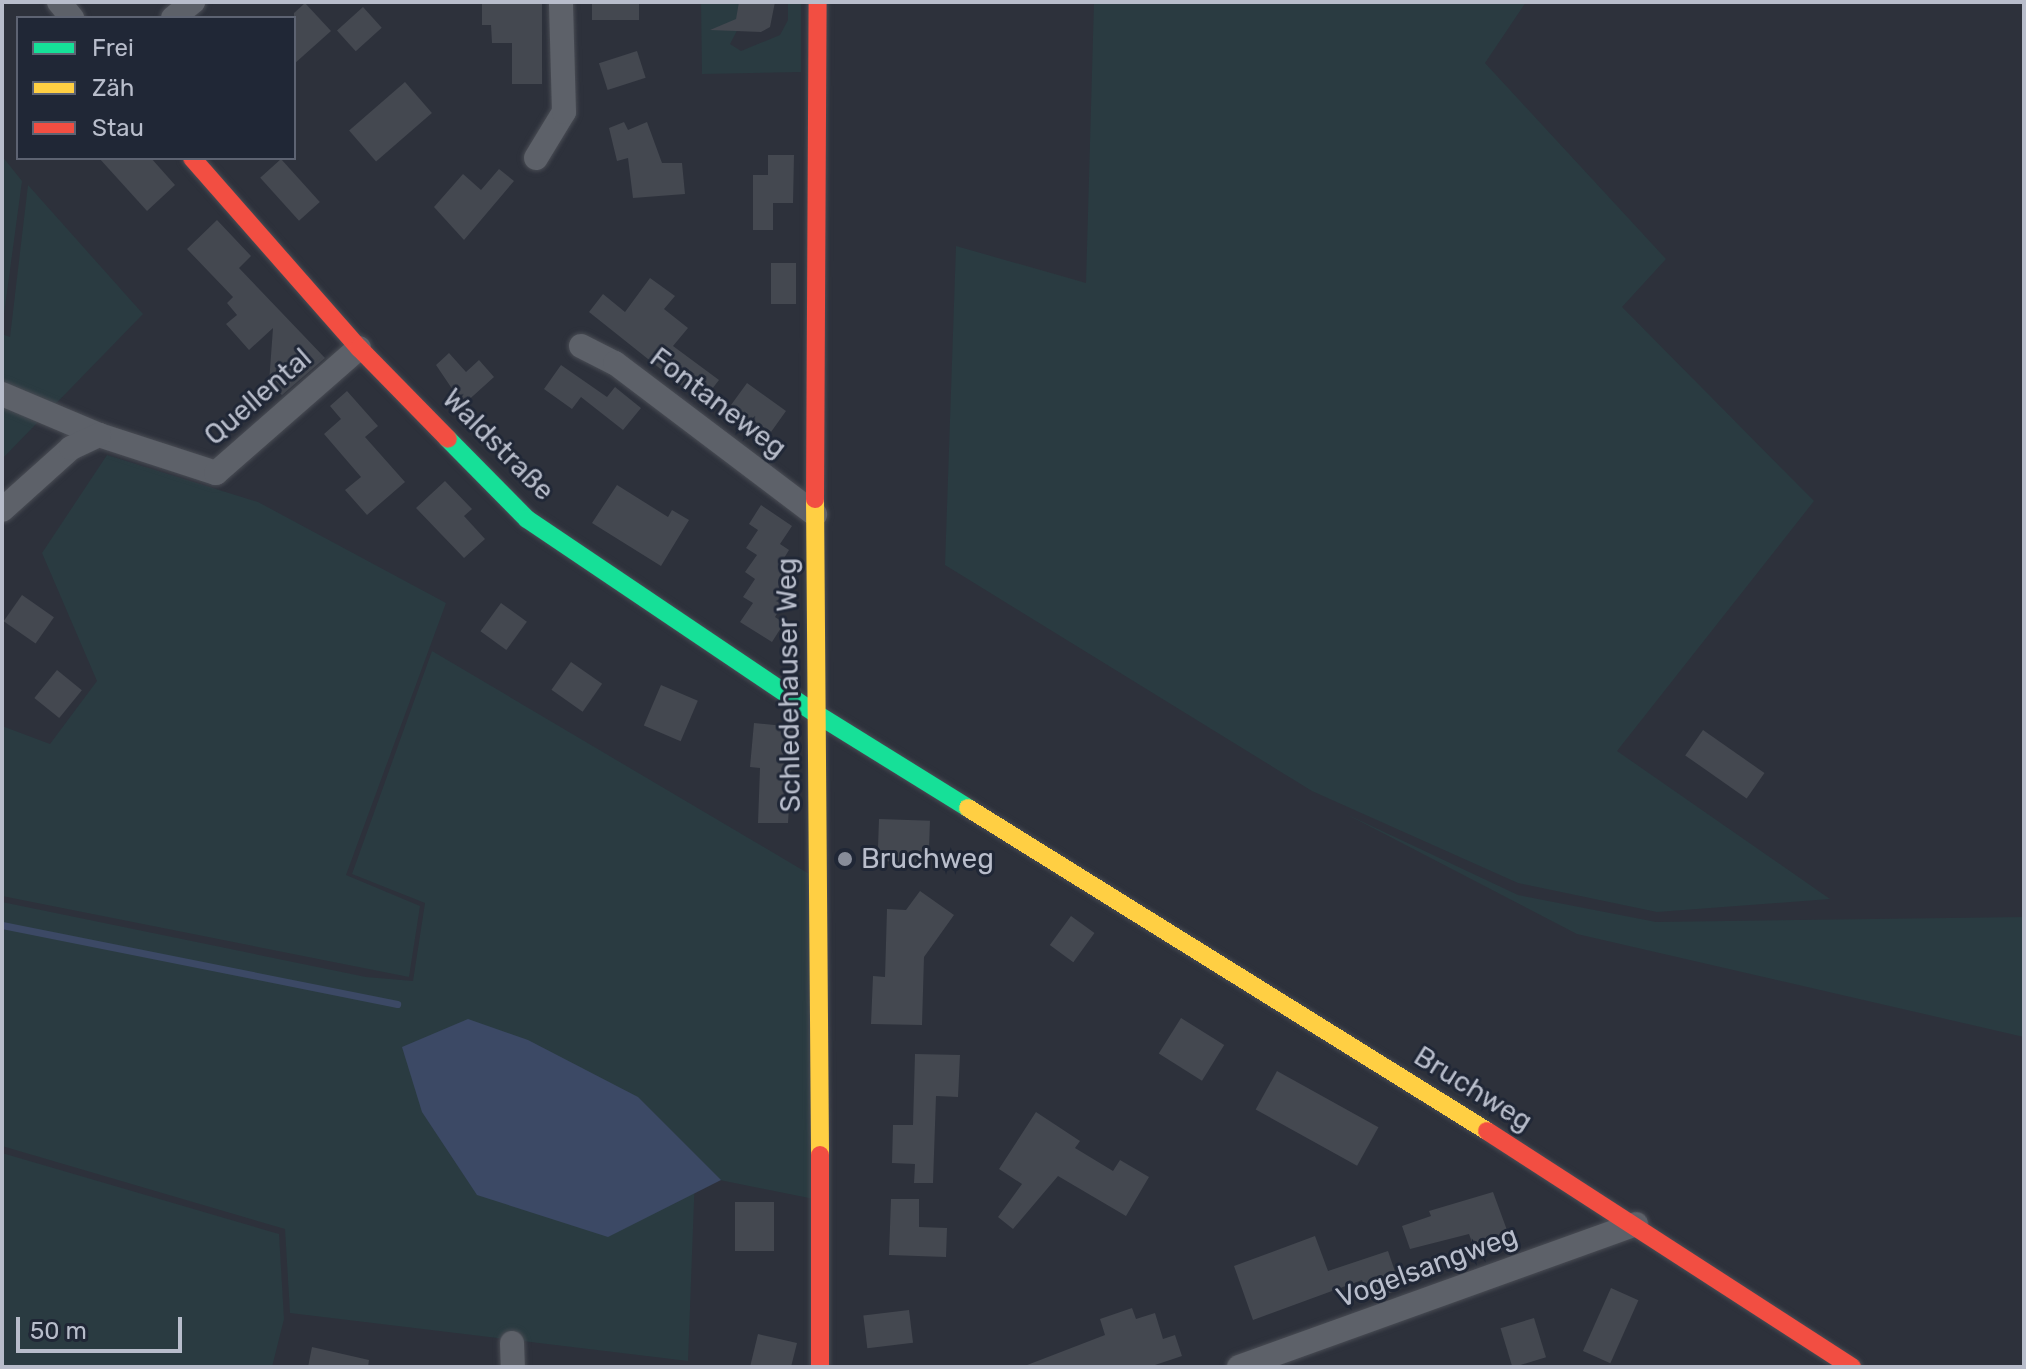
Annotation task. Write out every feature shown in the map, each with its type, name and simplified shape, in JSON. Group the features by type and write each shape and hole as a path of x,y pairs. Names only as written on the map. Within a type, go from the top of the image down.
{"street":[{"path":"176,16 193,2"},
{"path":"536,158 564,112 561,2"},
{"name":"Schledehauser Weg","path":"818,2 815,713 821,881 820,1367"},
{"name":"Waldstraße","path":"194,160 359,348 527,519 815,713"},
{"name":"Fontaneweg","path":"581,346 615,363 815,514"},
{"name":"Quellental","path":"2,394 99,435 216,473 359,348"},
{"path":"2,510 71,448 99,435"},
{"name":"Bruchweg","path":"815,713 1636,1224 1852,1367"},
{"name":"Vogelsangweg","path":"1239,1367 1636,1224"}],"shaded area":[{"path":"701,2 741,2 740,25 730,44 741,51 780,35 788,20 788,2 801,2 801,72 702,74"},
{"path":"1094,2 1526,2 1485,63 1666,259 1622,307 1814,501 1617,751 1830,899 1657,912 1518,883 1312,791 945,565 956,246 1086,283"},
{"path":"2,156 22,181 2,329"},
{"path":"28,185 143,314 2,459 2,334 10,337"},
{"path":"107,455 258,502 446,603 346,875 420,906 409,977 2,896 2,726 50,744 97,681 42,553"},
{"path":"432,651 821,881 819,1200 695,1175 688,1361 290,1313 285,1229 2,1146 2,902 366,977 413,981 425,903 352,874"},
{"path":"1346,814 1518,895 1656,922 2024,917 2024,1037 1577,934"},
{"path":"2,1153 279,1234 284,1319 272,1367 2,1367"}],"water":[{"path":"468,1019 528,1040 638,1097 721,1180 608,1237 477,1195 422,1112 402,1047"}],"building":[{"path":"482,2 542,2 542,84 512,84 512,43 492,43 491,25 482,25"},
{"path":"592,2 639,2 639,20 592,20"},
{"path":"739,2 775,2 770,27 761,32 710,30 736,19"},
{"path":"305,3 331,31 296,62 296,16 294,13"},
{"path":"363,7 382,28 356,51 337,30"},
{"path":"637,51 646,78 608,90 599,63"},
{"path":"405,82 432,113 376,161 349,131"},
{"path":"624,122 628,130 647,122 662,163 682,163 685,194 633,198 628,158 617,161 609,128"},
{"path":"768,155 794,155 793,203 773,203 773,230 753,230 753,175 768,175"},
{"path":"101,160 153,160 175,185 147,211"},
{"path":"280,160 320,202 299,221 260,178"},
{"path":"499,169 514,181 464,240 434,207 463,174 481,190"},
{"path":"217,220 251,256 239,268 325,358 282,395 269,383 273,328 249,350 226,324 237,315 227,303 233,297 187,249"},
{"path":"771,263 796,263 796,304 771,304"},
{"path":"650,278 675,296 664,309 688,328 673,346 719,380 702,402 589,312 603,294 625,312"},
{"path":"449,353 466,372 479,360 494,377 463,405 436,365"},
{"path":"561,365 607,397 615,387 641,408 623,430 581,397 572,409 544,389"},
{"path":"747,383 786,411 771,432 754,421 748,429 733,419 739,411 731,405"},
{"path":"347,391 378,426 365,437 405,482 367,515 345,490 361,477 324,434 341,419 330,406"},
{"path":"445,481 472,509 464,516 485,539 464,558 416,508"},
{"path":"617,485 668,517 672,510 689,520 661,566 592,523"},
{"path":"761,505 792,526 780,544 789,550 778,568 788,574 776,592 786,599 775,617 784,623 772,642 740,622 753,603 743,597 755,579 745,572 757,555 746,548 758,530 749,524"},
{"path":"22,595 54,617 36,644 4,621"},
{"path":"501,603 527,622 506,650 480,631"},
{"path":"571,662 602,684 583,712 551,690"},
{"path":"57,670 82,690 59,718 34,698"},
{"path":"661,685 698,701 681,741 644,726"},
{"path":"754,723 794,727 788,823 758,823 760,768 750,767"},
{"path":"1703,730 1764,773 1747,798 1685,755"},
{"path":"879,819 930,821 929,863 878,861"},
{"path":"920,891 954,915 924,957 922,1025 871,1024 873,976 885,977 887,909 906,910"},
{"path":"1071,916 1094,933 1073,962 1050,945"},
{"path":"1181,1018 1224,1045 1202,1081 1159,1054"},
{"path":"915,1054 960,1055 958,1097 936,1096 933,1183 914,1183 915,1164 892,1163 893,1125 913,1125"},
{"path":"1277,1071 1378,1127 1357,1166 1256,1109"},
{"path":"1036,1112 1080,1141 1075,1148 1113,1171 1120,1160 1149,1177 1126,1216 1058,1176 1013,1229 998,1217 1022,1184 999,1169"},
{"path":"1493,1192 1511,1241 1476,1253 1469,1234 1410,1249 1402,1226 1431,1216 1429,1211"},
{"path":"891,1199 919,1199 919,1227 947,1228 946,1257 889,1255"},
{"path":"735,1202 774,1202 774,1251 735,1251"},
{"path":"1315,1236 1328,1271 1388,1251 1401,1289 1369,1300 1362,1280 1253,1320 1234,1266"},
{"path":"1611,1288 1638,1300 1610,1363 1583,1351"},
{"path":"1132,1308 1136,1319 1155,1313 1163,1339 1175,1335 1182,1356 1149,1367 1022,1367 1105,1335 1100,1319"},
{"path":"909,1310 913,1343 867,1348 863,1316"},
{"path":"1534,1318 1546,1357 1512,1367 1501,1328"},
{"path":"758,1334 797,1343 791,1367 750,1367"},
{"path":"312,1347 369,1360 368,1367 308,1367"}],"waterway":[{"path":"2,925 397,1004"}],"traffic: fast":[{"path":"448,439 527,519 815,713 968,808"}],"traffic: slow":[{"path":"815,499 820,1155"},
{"path":"968,808 1487,1131"}],"traffic: jam":[{"path":"815,499 818,2"},
{"path":"194,160 359,348 448,439"},
{"path":"1487,1131 1852,1367"},
{"path":"820,1155 820,1367"}],"place":[{"name":"Bruchweg","path":"845,859"}]}
